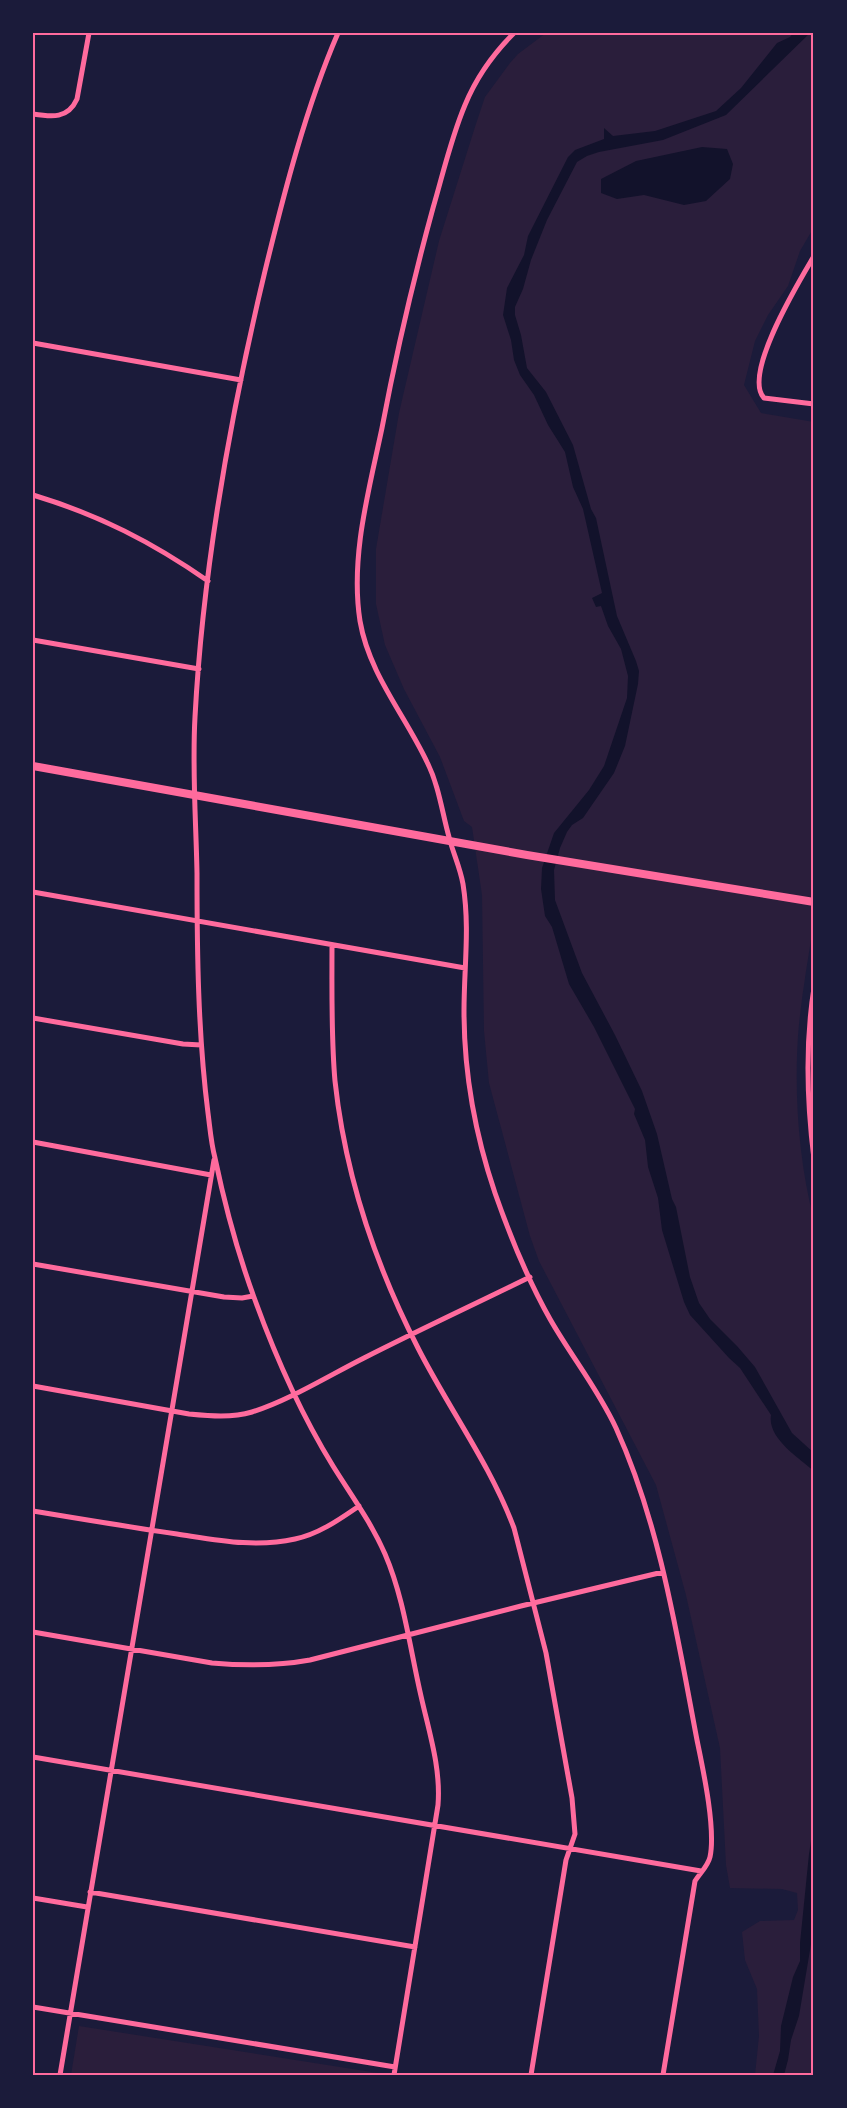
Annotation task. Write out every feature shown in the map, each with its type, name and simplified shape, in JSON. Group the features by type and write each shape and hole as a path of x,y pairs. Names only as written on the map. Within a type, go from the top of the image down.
{"main road":[{"path":"33,766 450,842 814,902"}],"street":[{"path":"33,114 57,117 74,105 89,33"},
{"path":"338,33 321,74 281,209 241,380 221,484 208,581 195,735 197,921 201,1045 214,1156 234,1235 253,1296 293,1394 376,1536 389,1564 437,1769 439,1794 435,1826 394,2075"},
{"path":"514,33 497,51 480,75 465,104 448,153 398,341 366,505 359,564 358,604 368,652 428,764 438,789 450,842 458,860 468,924 465,968 465,1054 471,1103 494,1191 530,1277 551,1320 592,1384 615,1426 639,1489 663,1572 680,1648 701,1762 709,1819 710,1847 708,1863 695,1881 663,2075"},
{"path":"814,256 787,303 770,339 759,385 760,394 765,398 814,404"},
{"path":"33,344 241,380"},
{"path":"33,495 65,505 125,530 154,545 208,581"},
{"path":"33,640 199,669"},
{"path":"33,892 465,968"},
{"path":"332,945 332,1029 335,1081 343,1132 369,1230 388,1283 412,1334 443,1394 500,1492 514,1528 552,1683 572,1798 575,1834 566,1860 531,2075"},
{"path":"814,987 808,1074 814,1159"},
{"path":"33,1018 183,1044 201,1045"},
{"path":"33,1142 211,1175"},
{"path":"60,2075 214,1156"},
{"path":"33,1264 224,1298 253,1296"},
{"path":"33,1386 172,1412 207,1416 238,1415 269,1406 530,1277"},
{"path":"33,1511 151,1531 234,1542 274,1543 313,1533 359,1506"},
{"path":"33,1632 212,1663 263,1666 310,1660 663,1572"},
{"path":"33,1757 701,1871"},
{"path":"90,1892 415,1947"},
{"path":"33,1898 87,1907"},
{"path":"33,2007 395,2067"}],"shaded area":[{"path":"546,33 814,33 814,227 800,251 788,286 768,315 755,341 744,385 761,413 814,422 814,921 799,1021 797,1082 801,1152 814,1220 814,2075 755,2075 759,2036 757,1989 745,1960 742,1932 760,1921 794,1920 798,1910 797,1893 782,1889 730,1888 726,1865 720,1748 686,1595 656,1485 539,1261 530,1236 489,1083 484,1031 482,895 472,827 464,821 440,757 404,689 385,645 376,604 376,549 399,413 439,241 485,97 518,54"},
{"path":"793,33 810,33 726,115 663,140 599,152 577,162 547,220 515,307 515,315 527,368 546,392 573,445 591,509 596,518 617,616 639,671 625,746 614,773 583,818 572,825 560,848 554,870 555,900 582,973 642,1091 657,1134 672,1199 676,1207 690,1277 699,1303 710,1319 755,1367 792,1433 814,1453 814,1471 785,1447 774,1432 771,1415 740,1368 690,1315 662,1230 658,1198 648,1167 645,1140 634,1114 635,1109 594,1027 569,984 552,927 545,916 541,889 542,868 554,833 589,790 604,766 627,698 628,676 621,649 608,626 601,606 596,607 592,598 602,593 583,509 573,487 565,452 548,425 534,395 520,375 503,315 507,288 524,255 528,236 568,157 575,150 604,139 604,128 613,136 655,131 716,111 741,88 777,43 790,37"},
{"path":"702,147 727,149 733,164 730,179 706,201 684,205 644,195 617,199 601,193 601,179 636,161"},
{"path":"814,1822 814,1926 799,2016 791,2040 784,2075 773,2075 780,2051 781,2026 793,1977 800,1961 800,1943"},
{"path":"79,2026 378,2073 377,2075 71,2075"}]}
